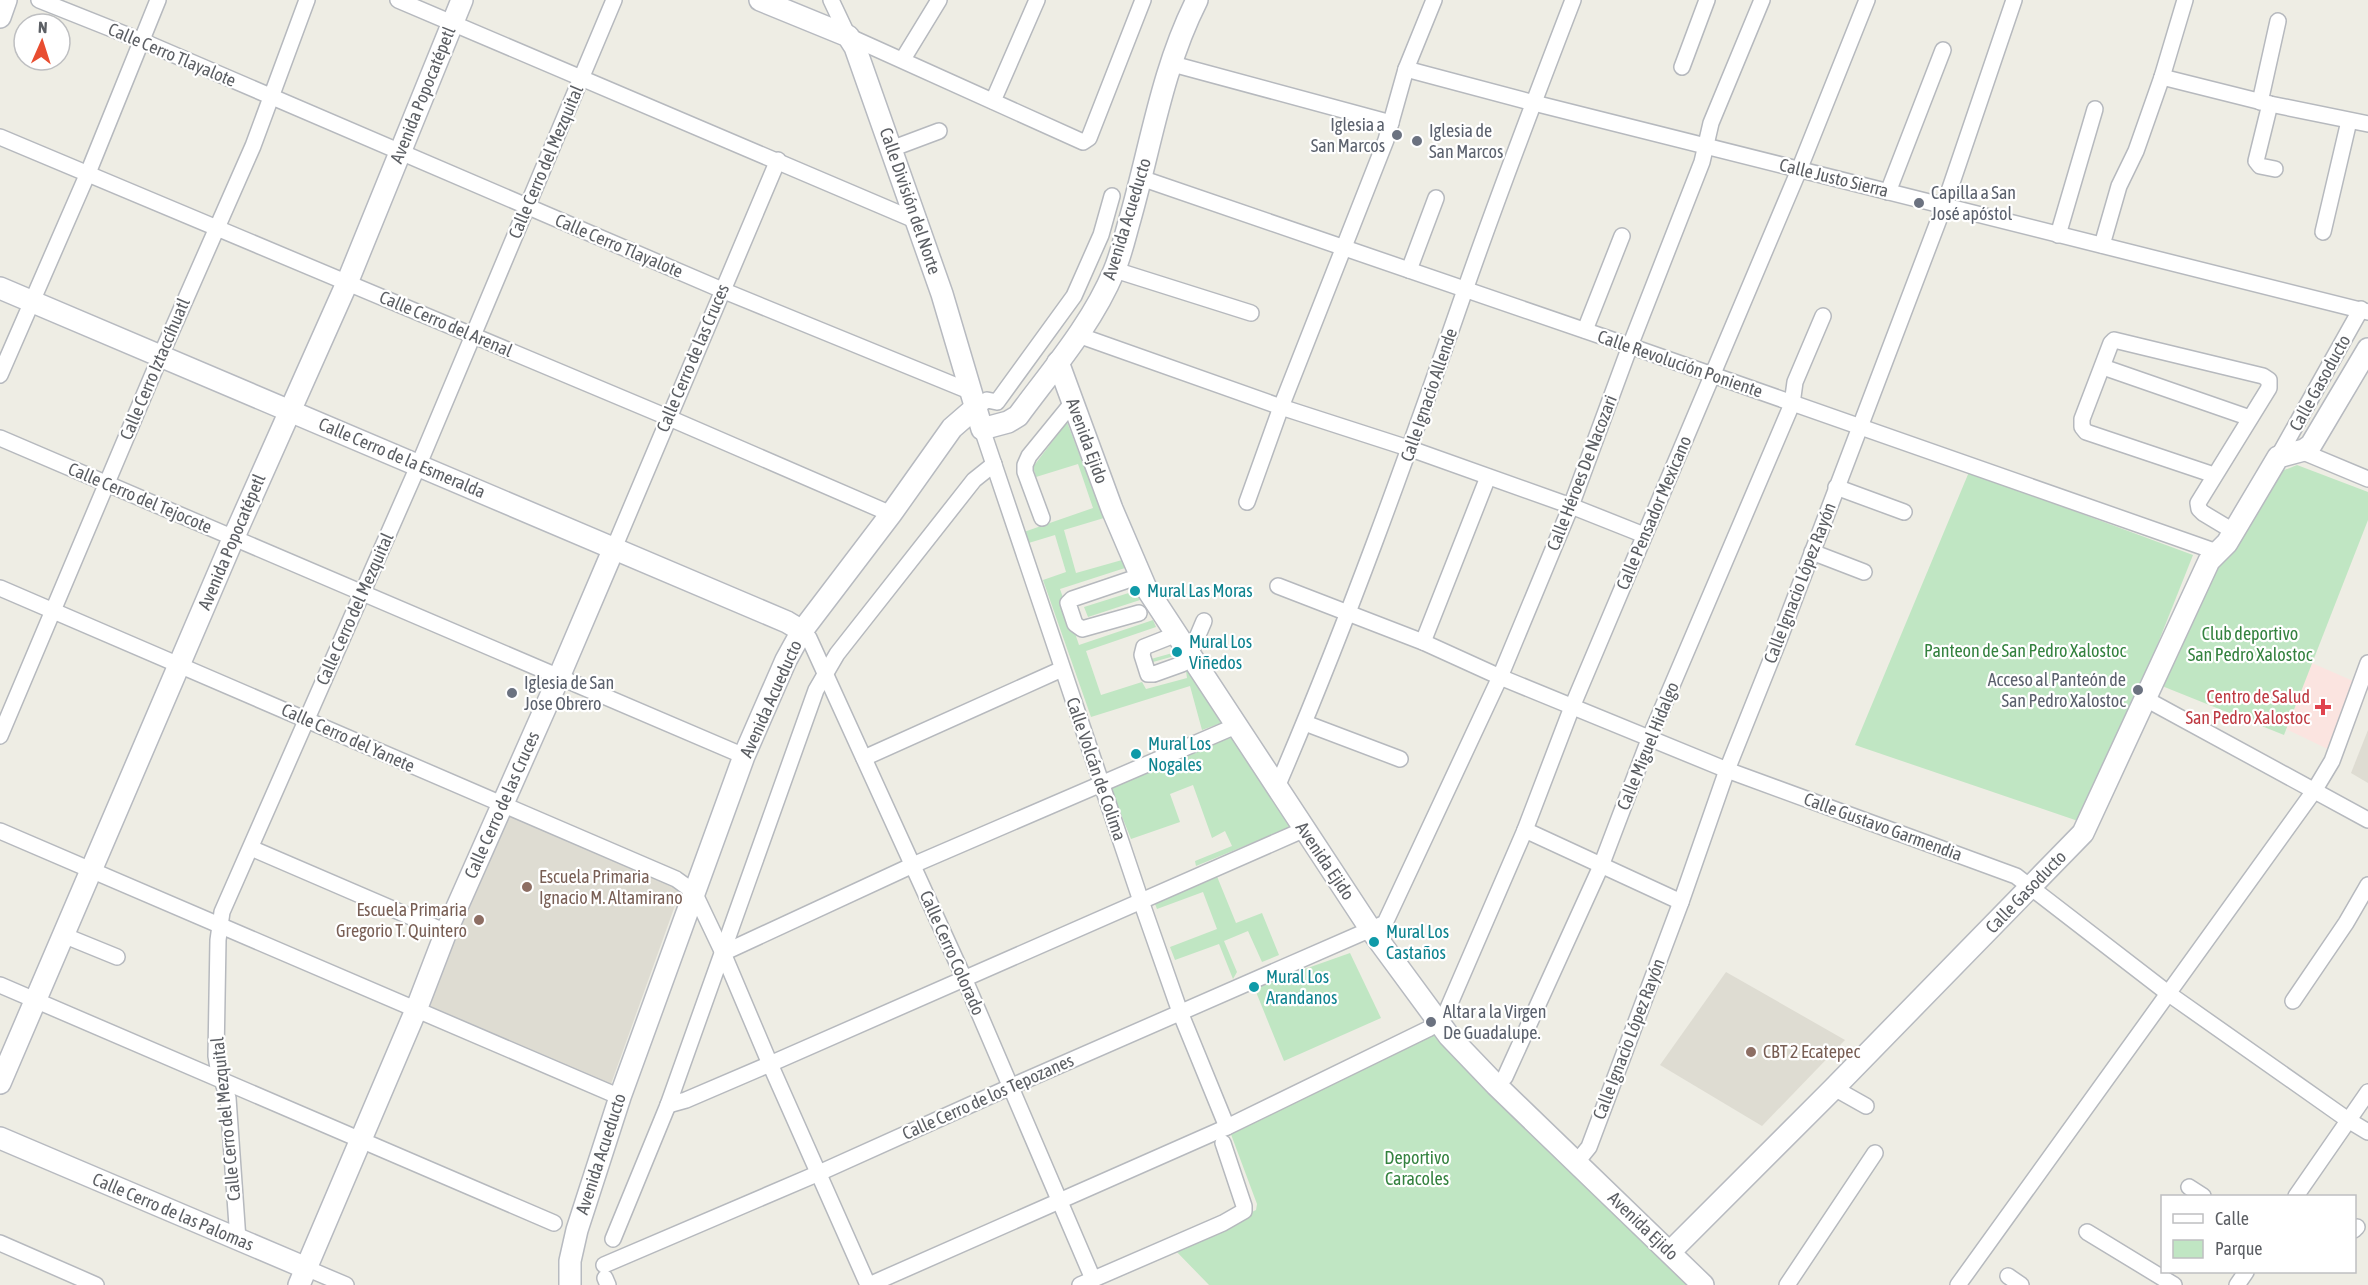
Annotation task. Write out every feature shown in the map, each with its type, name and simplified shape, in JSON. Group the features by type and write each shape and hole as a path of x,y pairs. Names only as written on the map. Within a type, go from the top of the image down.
{"street":[{"path":"0,16 6,0"},
{"name":"Calle Cerro Tlayalote","path":"39,0 75,7 142,41 270,98 723,290 972,399"},
{"path":"0,375 88,173 158,0"},
{"name":"Calle Cerro Iztaccíhuatl","path":"0,736 160,355 253,146 307,0"},
{"path":"398,0 917,221"},
{"name":"Avenida Popocatépetl","path":"0,1083 233,538 347,283 462,0"},
{"name":"Calle Cerro del Mezquital","path":"238,1240 228,1098 216,1056 219,925 222,912 419,464 614,0"},
{"path":"760,0 903,59 1080,142 1085,142 1089,138 1143,0"},
{"name":"Calle División del Norte","path":"831,0 861,61 942,294 972,399"},
{"path":"903,59 939,0"},
{"path":"993,101 1037,0"},
{"name":"Avenida Acueducto","path":"982,429 1008,422 1018,416 1078,335 1103,295 1115,270 1141,178 1169,63 1197,0"},
{"path":"1246,502 1344,249 1391,123 1406,69 1434,0"},
{"name":"Calle Ignacio Allende","path":"1277,788 1305,723 1410,449 1465,290 1573,0"},
{"path":"1682,67 1707,0"},
{"name":"Calle Héroes De Nacozari","path":"1371,930 1385,923 1392,913 1500,677 1571,506 1630,346 1702,162 1711,123 1762,0"},
{"name":"Calle Pensador Mexicano","path":"1438,1023 1449,1009 1525,830 1572,706 1799,170 1867,0"},
{"name":"Calle Ignacio López Rayón","path":"1576,1163 1588,1147 1681,902 1727,770 1944,207 2013,0"},
{"path":"2102,245 2119,186 2136,151 2162,78 2185,0"},
{"path":"2275,169 2263,168 2256,161 2278,21"},
{"path":"1888,192 1943,50"},
{"path":"1169,63 1391,123"},
{"name":"Calle Justo Sierra","path":"1406,69 1944,207 2365,310"},
{"path":"2162,78 2265,103 2368,124"},
{"path":"2058,235 2096,109"},
{"path":"2323,232 2349,121"},
{"path":"891,148 939,131"},
{"name":"Calle Cerro del Arenal","path":"0,137 668,417 891,514"},
{"name":"Calle Cerro de las Cruces","path":"302,1276 416,1010 446,932 559,677 778,160"},
{"name":"Calle Revolución Poniente","path":"1141,178 1585,330 2217,552"},
{"name":"Avenida Acueducto","path":"570,1285 570,1261 577,1230 620,1097 744,756 786,660 802,631 891,514 972,399 997,402 1064,312 1092,259 1112,196"},
{"path":"1409,270 1436,198"},
{"path":"1585,330 1622,236"},
{"path":"1115,270 1251,313"},
{"name":"Calle Cerro de la Esmeralda","path":"0,288 419,464 787,622 802,631"},
{"name":"Calle Gasoducto","path":"1670,1252 2083,833 2209,561 2227,543 2288,451 2365,310"},
{"name":"Calle Miguel Hidalgo","path":"1496,1085 1505,1077 1601,866 1650,737 1792,404 1795,382 1823,316"},
{"path":"1078,335 1281,407 1410,449 1571,506 1644,535"},
{"path":"2214,475 2084,429 2082,419 2114,340 2263,375 2269,380 2269,388 2214,475 2198,506 2203,513 2234,531"},
{"name":"Calle Gasoducto","path":"2288,451 2311,445 2368,349"},
{"name":"Avenida Ejido","path":"1058,362 1112,509 1140,576 1177,634 1186,659 1238,725 1303,830 1371,930 1438,1023 1496,1085 1702,1285"},
{"path":"2103,367 2250,418"},
{"name":"Calle Volcán de Colima","path":"972,399 1141,901 1180,1012 1227,1127"},
{"path":"1042,518 1025,472 1025,465 1029,456 1073,402"},
{"name":"Calle Cerro del Tejocote","path":"0,438 744,756"},
{"path":"2288,451 2368,479"},
{"path":"613,1239 668,1105 816,690 837,654 974,480 994,464"},
{"path":"1423,642 1488,477"},
{"path":"1836,488 1904,512"},
{"path":"1812,552 1864,572"},
{"path":"1139,613 1082,629 1075,624 1068,603 1072,599 1140,576"},
{"name":"Calle Gustavo Garmendia","path":"1278,585 1423,642 1500,677 1727,770 2016,876 2169,994 2368,1132"},
{"name":"Calle Cerro del Yanete","path":"0,588 676,879 694,892"},
{"path":"1177,634 1146,645 1142,649 1148,674 1154,674 1186,659 1204,621"},
{"name":"Calle Cerro Colorado","path":"802,631 809,638 964,978 1058,1200 1087,1282"},
{"path":"1959,1285 2314,792 2332,761 2368,663"},
{"path":"864,758 1062,669"},
{"path":"2144,698 2368,820"},
{"path":"1305,723 1400,759"},
{"path":"723,953 913,865 1238,725"},
{"path":"668,1105 686,1100 770,1064 1303,830"},
{"path":"1525,830 1681,902"},
{"path":"0,831 620,1097"},
{"path":"251,848 446,932"},
{"path":"2293,1000 2346,923 2368,885"},
{"path":"694,892 723,953 868,1285 1227,1127 1438,1023"},
{"name":"Calle Cerro de los Tepozanes","path":"606,1276 819,1173 1180,1012 1371,930"},
{"path":"63,935 117,957"},
{"path":"0,985 554,1223"},
{"path":"1834,1088 1866,1106"},
{"path":"2297,1195 2368,1092"},
{"name":"Calle Cerro de las Palomas","path":"0,1138 238,1240 302,1276 346,1285"},
{"path":"1087,1282 1244,1211 1223,1143"},
{"path":"1787,1285 1875,1153"},
{"path":"2189,1187 2200,1195"},
{"path":"2087,1232 2174,1285"},
{"path":"0,1243 96,1285"}],"shaded area":[{"name":"Centro de Salud San Pedro Xalostoc","path":"2312,663 2360,684 2334,752 2286,729"},
{"path":"2368,730 2368,783 2351,773"},
{"path":"500,810 682,886 611,1084 418,1003"},
{"name":"CBT 2 Ecatepec","path":"1726,972 1845,1040 1762,1126 1660,1065"}],"green space":[{"path":"1067,422 1104,518 1064,530 1076,573 1122,560 1125,568 1060,589 1079,645 1153,620 1156,627 1086,651 1101,695 1142,682 1146,689 1187,678 1178,655 1153,662 1151,659 1176,652 1224,722 1202,730 1190,686 1091,717 1043,580 1066,572 1055,535 1022,545 1018,534 1093,508 1078,464 1036,477 1033,467"},
{"name":"Club deportivo San Pedro Xalostoc","path":"2297,465 2368,492 2368,520 2284,735 2162,686 2216,565 2267,477"},
{"name":"Panteon de San Pedro Xalostoc","path":"1969,472 2193,555 2137,696 2078,821 1855,745"},
{"path":"1135,591 1140,600 1088,617 1084,607"},
{"path":"1236,736 1291,827 1196,866 1195,861 1232,846 1225,831 1212,838 1193,785 1170,794 1180,822 1131,839 1108,782"},
{"path":"1216,874 1236,923 1262,913 1279,955 1262,962 1248,931 1224,941 1237,972 1233,979 1219,944 1175,960 1170,947 1217,929 1203,892 1157,909 1153,899"},
{"path":"1350,953 1381,1018 1284,1061 1254,987"},
{"name":"Deportivo Caracoles","path":"1444,1026 1694,1285 1209,1285 1174,1249 1256,1210 1257,1204 1229,1129"}],"place":[{"name":"Iglesia a San Marcos","path":"1397,135"},
{"name":"Iglesia de San Marcos","path":"1417,141"},
{"name":"Capilla a San José apóstol","path":"1919,203"},
{"name":"Mural Las Moras","path":"1135,591"},
{"name":"Mural Los Viñedos","path":"1177,652"},
{"name":"Acceso al Panteón de San Pedro Xalostoc","path":"2138,690"},
{"name":"Iglesia de San Jose Obrero","path":"512,693"},
{"name":"Centro de Salud San Pedro Xalostoc","path":"2323,707"},
{"name":"Mural Los Nogales","path":"1136,754"},
{"name":"Escuela Primaria Ignacio M. Altamirano","path":"527,887"},
{"name":"Escuela Primaria Gregorio T. Quintero","path":"479,920"},
{"name":"Mural Los Castaños","path":"1374,942"},
{"name":"Mural Los Arandanos","path":"1254,987"},
{"name":"Altar a la Virgen De Guadalupe.","path":"1431,1022"},
{"name":"CBT 2 Ecatepec","path":"1751,1052"}]}
